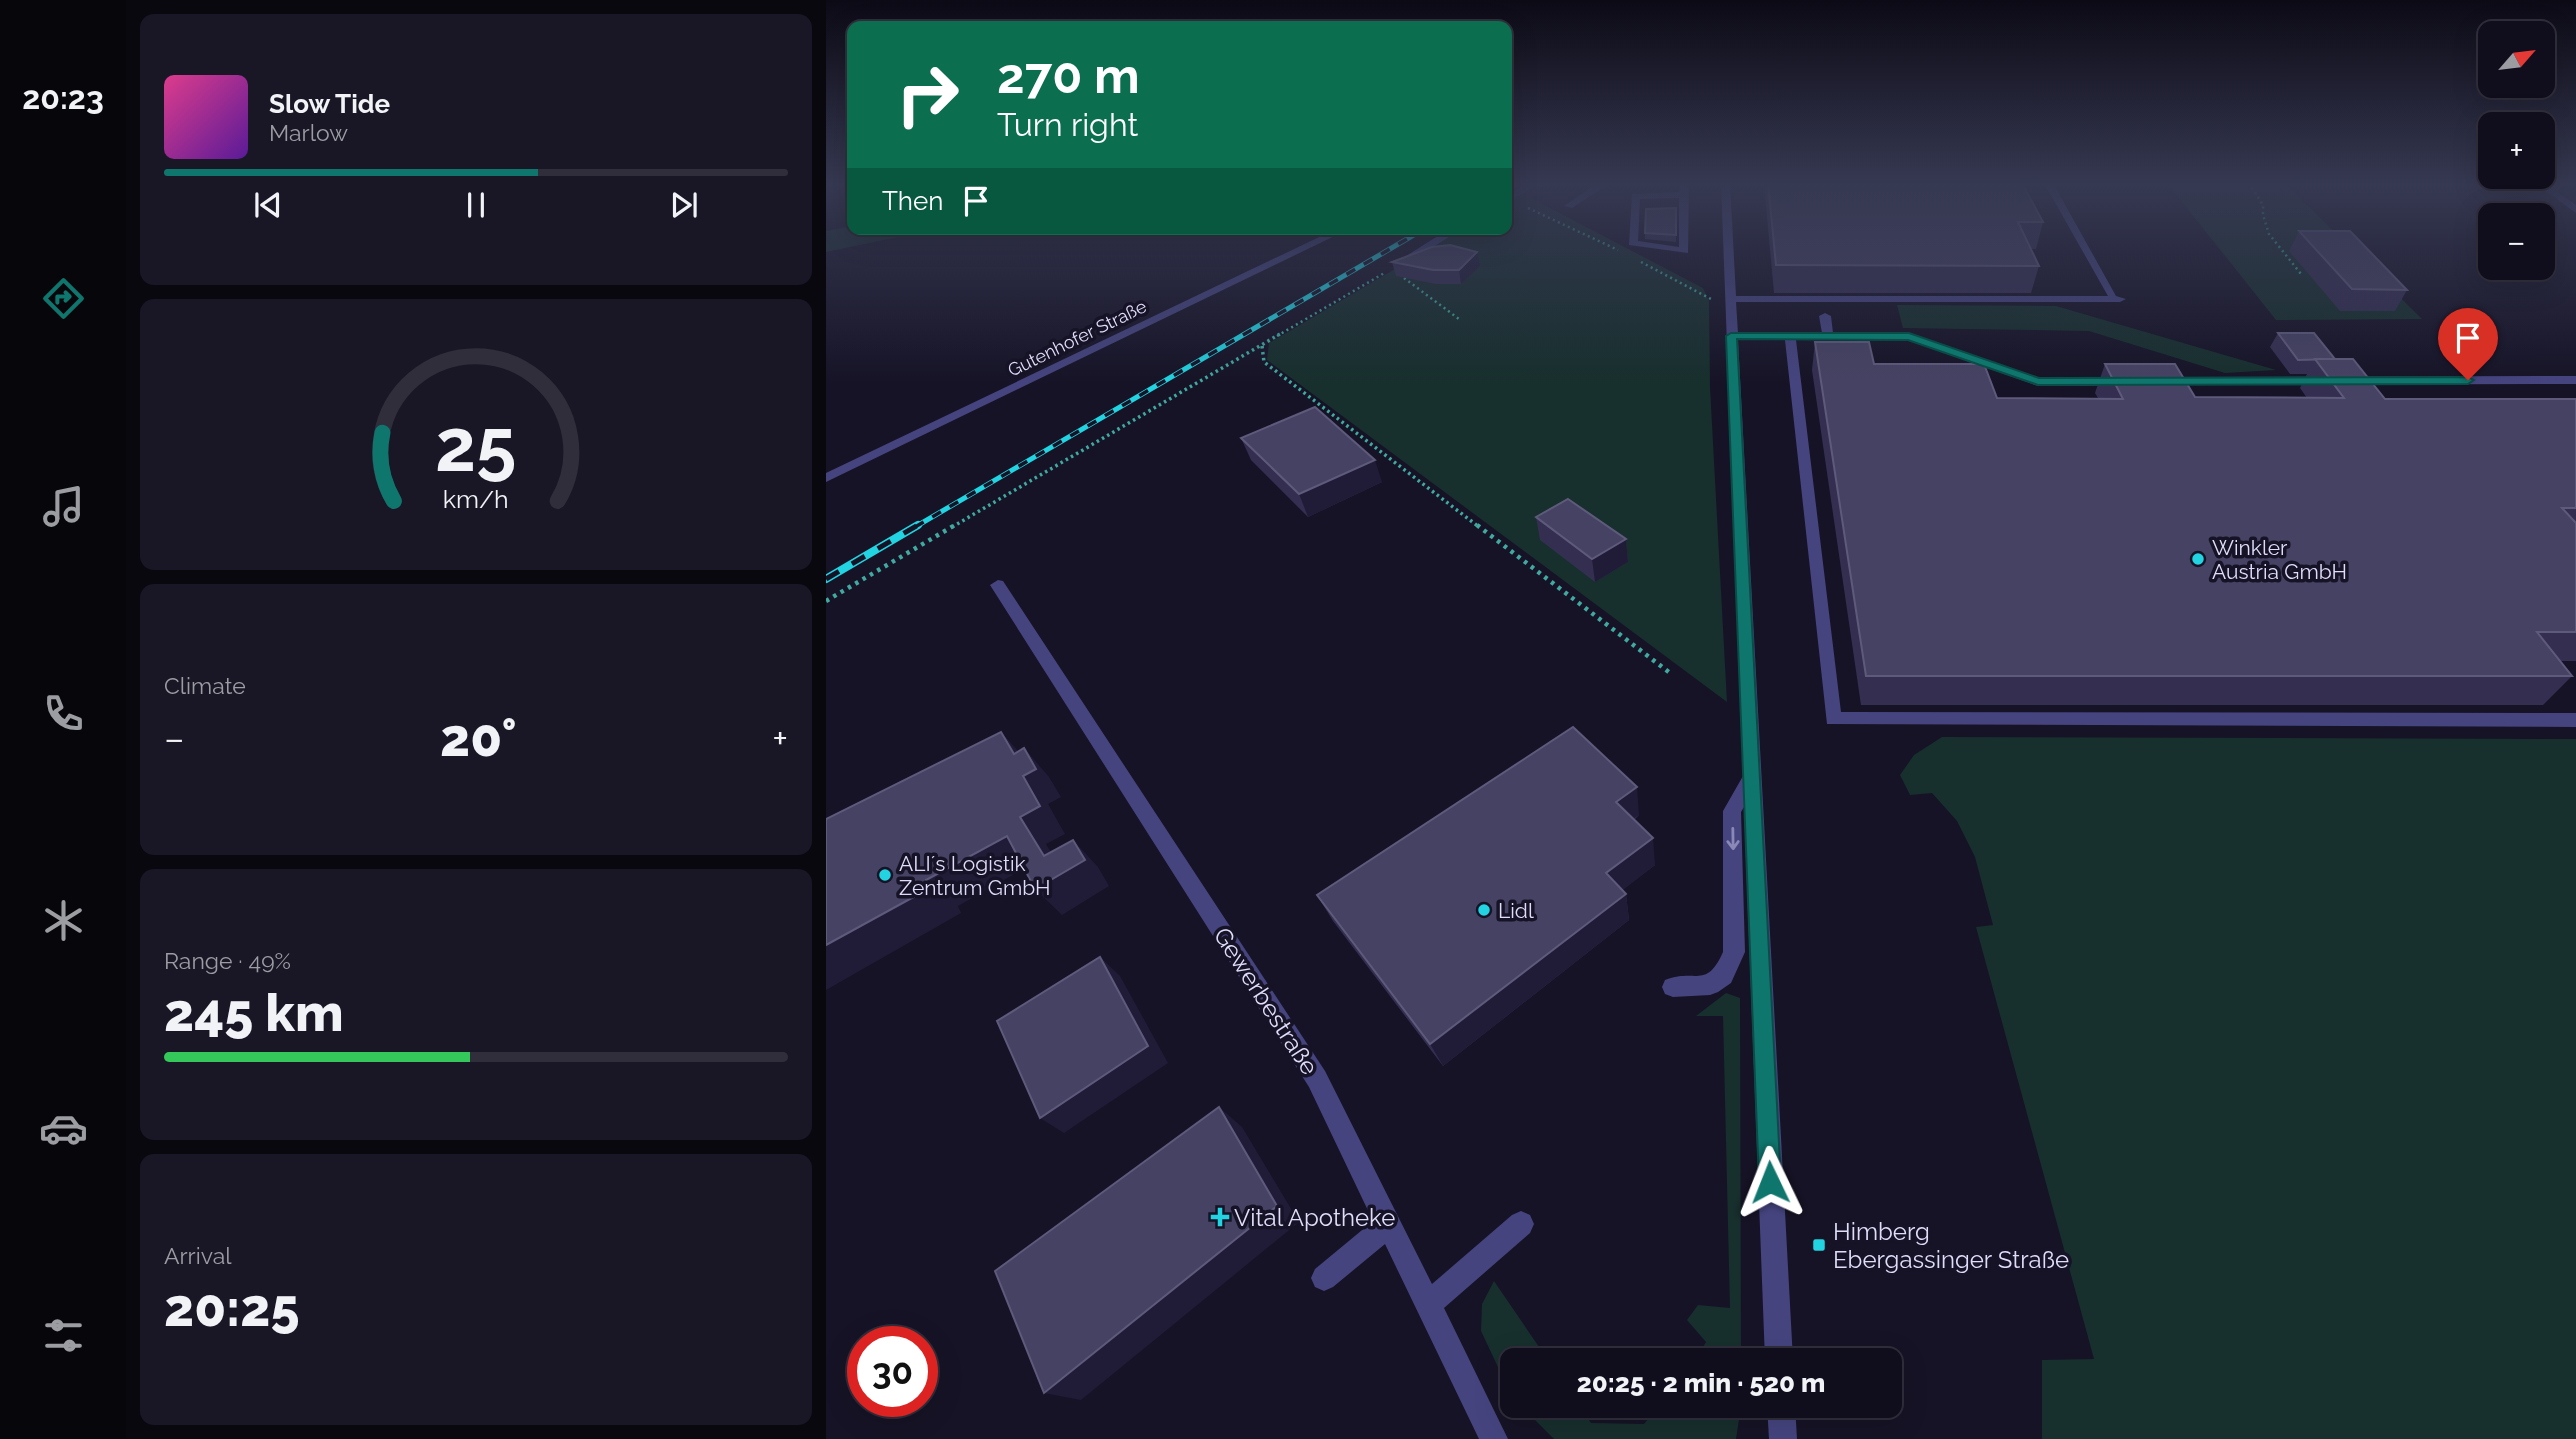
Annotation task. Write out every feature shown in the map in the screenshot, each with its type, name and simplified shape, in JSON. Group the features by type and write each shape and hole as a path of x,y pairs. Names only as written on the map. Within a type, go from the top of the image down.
{"street":[{"name":"Gutenhofer Straße","path":"826,478 1300,250"},
{"path":"1396,266 1422,250"},
{"path":"1728,250 1778,1348"},
{"path":"1730,299 2116,297 2088,250"},
{"path":"1825,316 1828,336"},
{"path":"1731,336 1909,337 2038,382 2135,382"},
{"path":"1790,336 1833,719 2576,720"},
{"path":"2149,382 2576,380"},
{"name":"Gewerbestraße","path":"998,585 1317,1079 1494,1439"},
{"path":"1673,988 1710,985 1723,976 1734,952 1732,811 1753,776"},
{"path":"1324,1278 1389,1224"},
{"path":"1429,1304 1521,1224"},
{"path":"1782,1418 1783,1439"}],"path":[{"path":"2281,250 2301,274"},
{"path":"826,601 1396,266 1402,277 1459,319"},
{"path":"1262,346 1264,362 1670,673"}],"green space":[{"path":"1427,250 1631,250 1703,288 1709,301 1710,387 1727,702 1267,360 1269,343"},
{"path":"2220,250 2353,250 2422,319 2276,320"},
{"path":"1897,305 2056,306 2276,370 2225,373 2089,331 1903,328"},
{"path":"1942,737 2576,739 2576,1439 2042,1439 2042,1360 2094,1359 1976,927 1993,925 1975,857 1957,821 1932,793 1910,795 1900,775 1914,755"},
{"path":"1726,993 1740,998 1741,1348 1702,1348 1706,1342 1687,1320 1698,1305 1730,1308 1723,1016 1696,1016"},
{"path":"1494,1281 1540,1348 1500,1348 1500,1371 1481,1331 1482,1304"},
{"path":"1533,1418 1588,1418 1591,1423 1644,1424 1649,1418 1739,1418 1736,1439 1554,1439"}],"building":[{"path":"1424,250 1477,252 1459,270 1433,270 1392,262"},
{"path":"1775,250 2031,250 2039,266 1776,265"},
{"path":"2317,250 2369,250 2407,290 2352,289"},
{"path":"2278,333 2314,333 2335,359 2298,360"},
{"name":"Winkler Austria GmbH","path":"1815,342 1869,342 1874,364 1984,364 1997,398 2123,399 2105,364 2175,364 2195,397 2344,398 2315,359 2353,359 2385,399 2576,399 2576,508 2562,508 2576,523 2576,632 2537,632 2572,676 1866,676"},
{"path":"1315,407 1375,460 1299,494 1241,438"},
{"path":"1568,499 1626,539 1592,559 1536,517"},
{"name":"Lidl","path":"1573,727 1637,787 1616,802 1653,838 1606,873 1626,894 1430,1044 1317,895"},
{"path":"1001,732 1014,754 1024,748 1036,769 1023,776 1040,806 1020,817 1044,856 1073,840 1085,860 1035,889 1007,836 926,880 930,888 826,945 826,819"},
{"path":"1100,957 1148,1046 1040,1118 997,1021"},
{"path":"1219,1107 1277,1206 1044,1393 995,1271"}],"railway":[{"path":"915,527 1388,250"},
{"path":"826,579 918,525"}],"place":[{"name":"Winkler Austria GmbH","path":"2198,559"},
{"name":"ALI´s Logistik Zentrum GmbH","path":"885,875"},
{"name":"Lidl","path":"1484,910"},
{"name":"Vital Apotheke","path":"1220,1217"},
{"name":"Himberg Ebergassinger Straße","path":"1819,1245"}],"route":[{"path":"1770,1182 1731,336 1909,337 2038,382 2468,380"}]}
